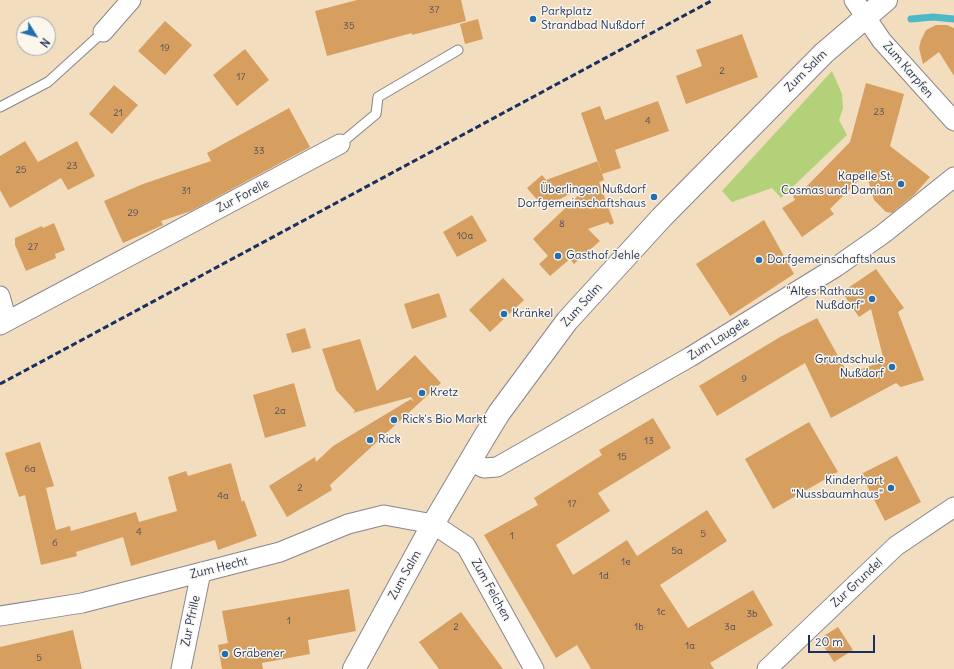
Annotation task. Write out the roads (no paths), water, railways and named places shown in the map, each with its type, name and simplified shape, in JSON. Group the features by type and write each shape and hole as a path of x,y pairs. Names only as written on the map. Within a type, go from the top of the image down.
{"street":[{"path":"103,32 131,0"},
{"name":"Zum Salm","path":"354,669 433,524 499,413 567,321 662,217 824,53 860,8 886,0"},
{"name":"Zum Karpfen","path":"860,8 892,53 954,121"},
{"name":"Zur Forelle","path":"0,296 3,323 340,144"},
{"name":"Zum Laugele","path":"470,461 484,468 497,467 683,361 836,268 883,234 954,177"},
{"name":"Zur Grundel","path":"767,669 896,546 954,506"},
{"name":"Zum Hecht","path":"0,616 82,603 280,552 348,524 384,515 433,524"},
{"name":"Zum Felchen","path":"433,524 466,546 534,669"},
{"name":"Zur Pfrille","path":"181,669 201,572"}],"lane":[{"path":"0,106 48,82 103,32"},
{"name":"Zur Forelle","path":"340,144 376,114 378,97 458,50"}],"waterway":[{"path":"911,19 933,17 954,19"}],"railway":[{"path":"0,384 713,0"}],"place":[{"name":"Parkplatz Strandbad Nußdorf","path":"533,19"},
{"name":"Kapelle St. Cosmas und Damian","path":"901,184"},
{"name":"Überlingen Nußdorf Dorfgemeinschaftshaus","path":"654,197"},
{"name":"Gasthof Jehle","path":"558,256"},
{"name":"Dorfgemeinschaftshaus","path":"759,260"},
{"name":"\"Altes Rathaus Nußdorf\"","path":"872,299"},
{"name":"Kränkel","path":"504,314"},
{"name":"Grundschule Nußdorf","path":"892,367"},
{"name":"Kretz","path":"422,393"},
{"name":"Rick's Bio Markt","path":"394,420"},
{"name":"Rick","path":"370,440"},
{"name":"Kinderhort \"Nussbaumhaus\"","path":"891,488"},
{"name":"Gräbener","path":"225,654"}]}
